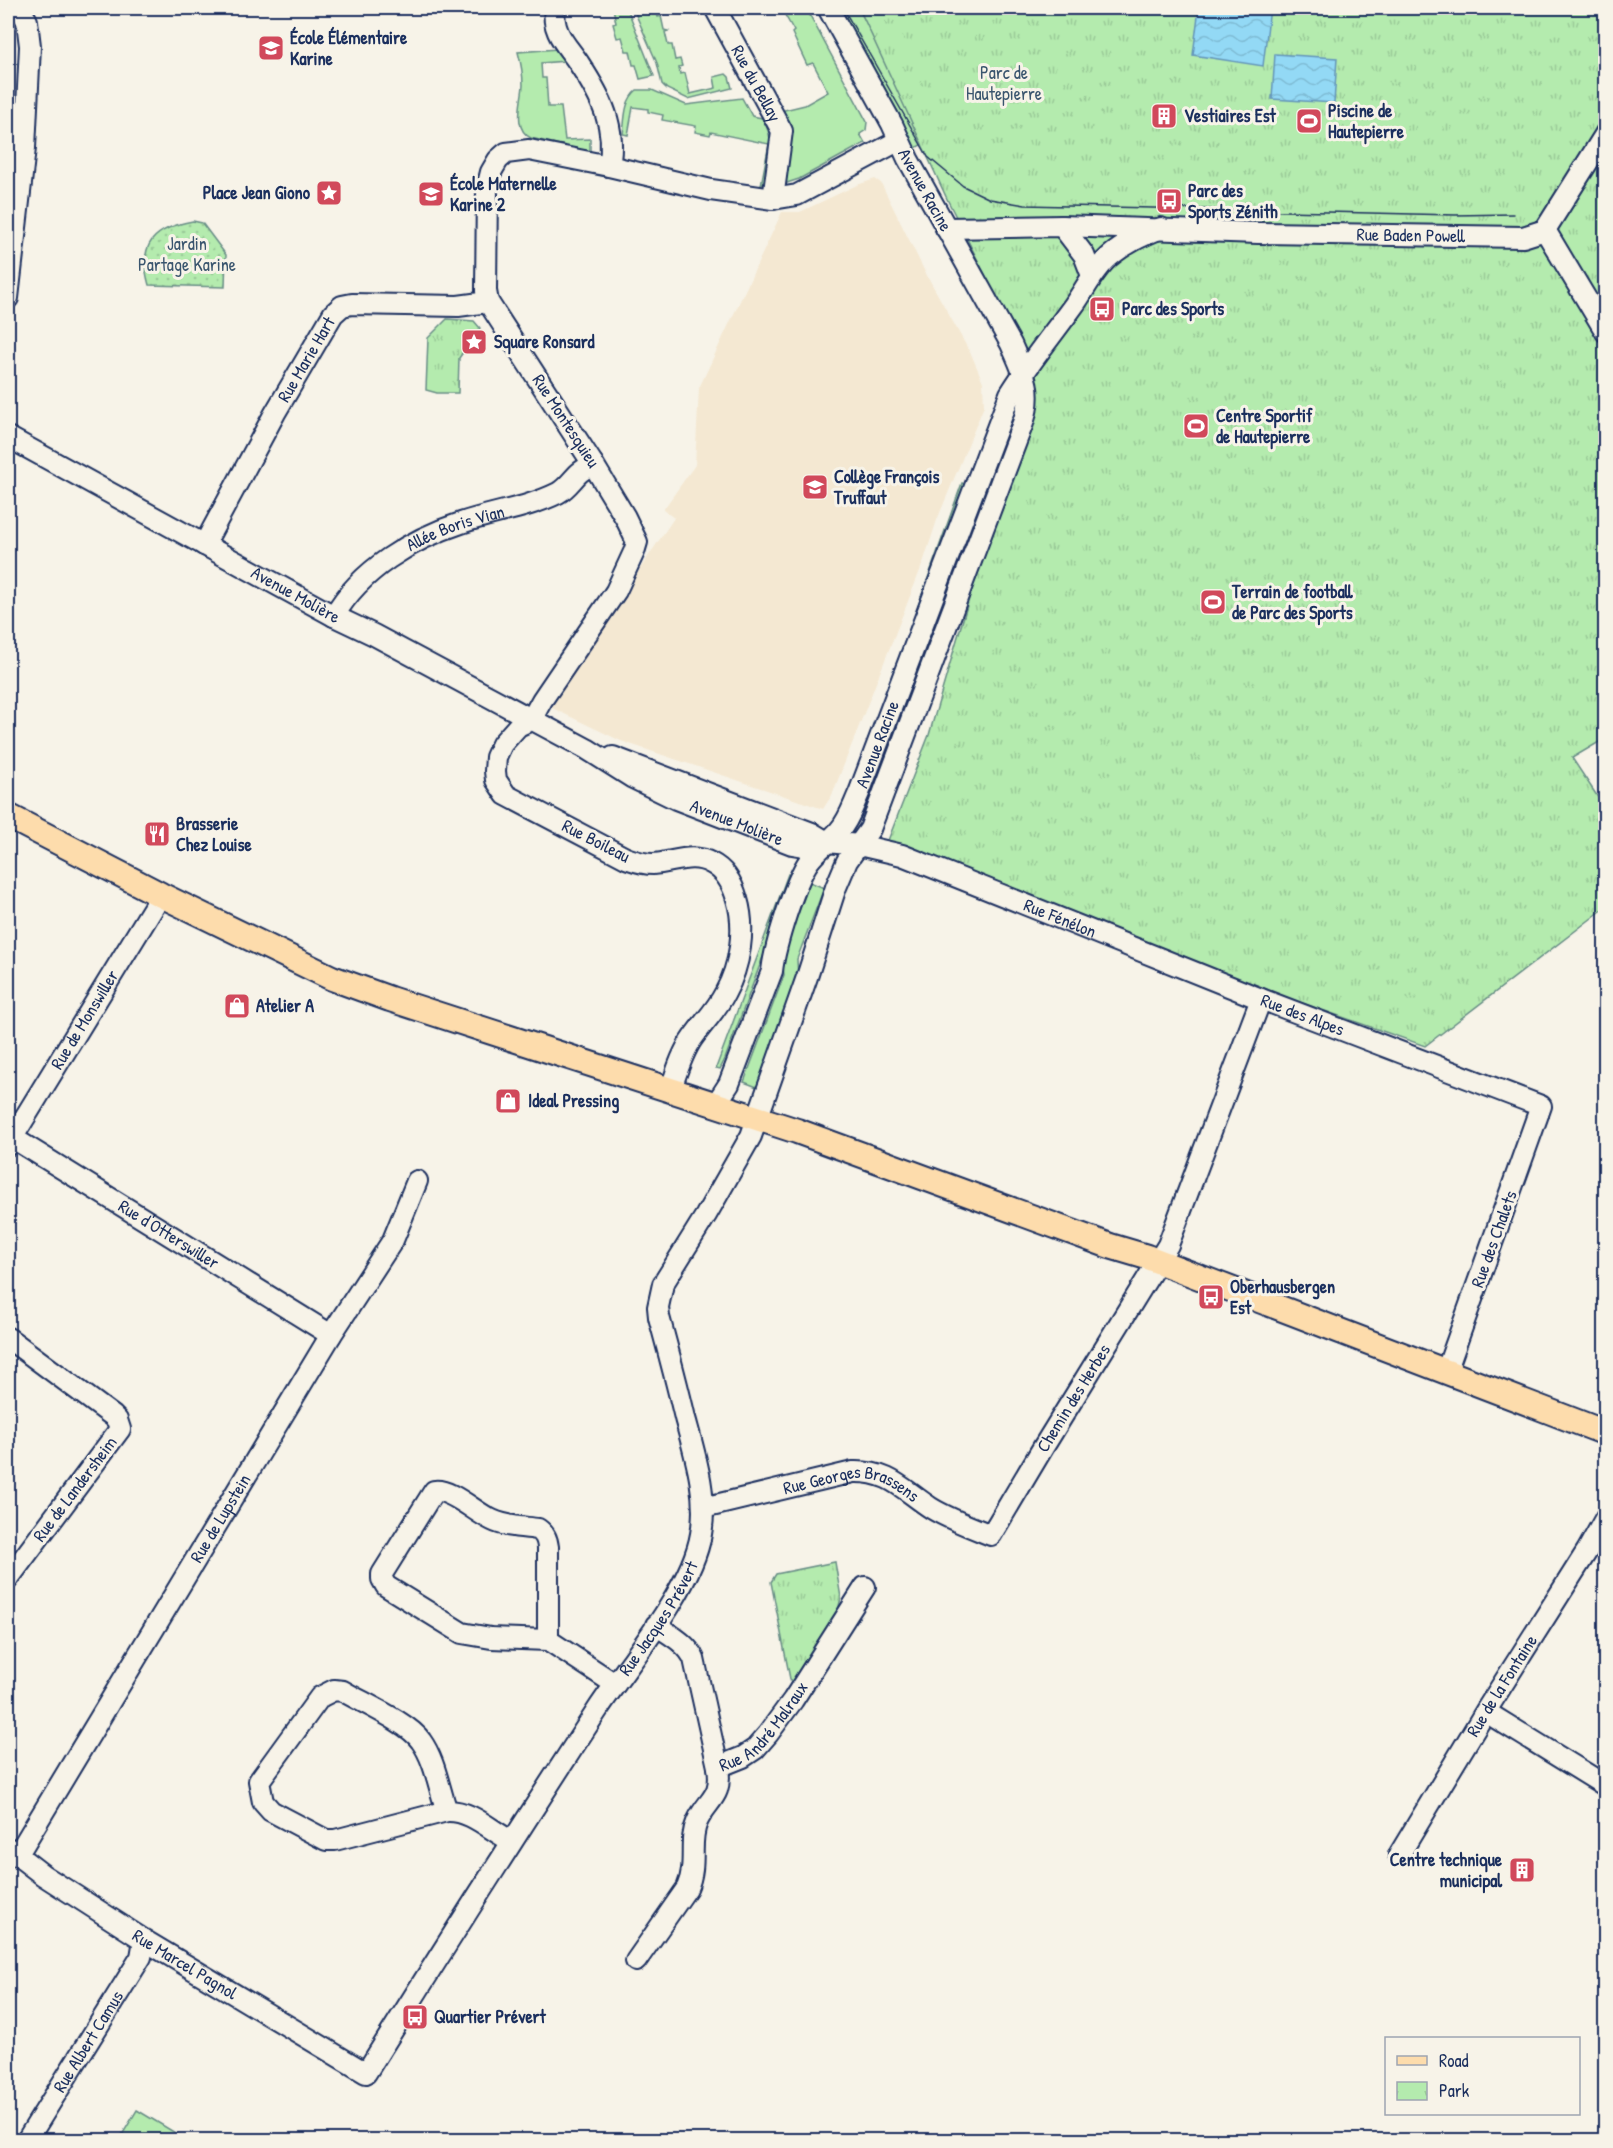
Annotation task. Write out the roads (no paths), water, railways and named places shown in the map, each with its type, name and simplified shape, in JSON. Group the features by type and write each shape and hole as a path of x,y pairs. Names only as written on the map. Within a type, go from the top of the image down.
{"main road":[{"path":"8,816 332,978 757,1117 1157,1262 1605,1433"}],"street":[{"path":"8,298 25,148 30,46 27,21 20,8"},
{"path":"555,8 554,22 557,34 580,65 600,99 610,126 612,150 609,166"},
{"name":"Rue du Bellay","path":"715,8 782,131 773,199"},
{"name":"Avenue Racine","path":"757,1117 807,977 836,886 847,861 870,829 1023,423 1029,399 1023,373 1011,344 898,141 828,8"},
{"path":"1605,133 1545,230 1605,332"},
{"name":"Rue Montesquieu","path":"531,720 542,700 616,591 637,542 636,536 593,464 488,302 486,291 487,188 491,172 498,160 506,153 530,150 711,190 773,199 797,195 898,141"},
{"path":"1062,226 1080,249 1092,276"},
{"name":"Rue Baden Powell","path":"946,228 1062,226 1258,233 1523,237 1545,230"},
{"name":"Rue Baden Powell","path":"1023,373 1107,258 1137,238 1161,228"},
{"name":"Rue Marie Hart","path":"204,545 275,413 333,314 342,306 352,304 458,306 488,302"},
{"name":"Avenue Racine","path":"717,1104 729,1084 772,971 774,953 802,874 816,852 847,820 859,794 1010,394 1023,373"},
{"name":"Avenue Molière","path":"8,437 334,616 374,635 587,750 633,778 686,803 792,844 810,847 827,843 859,844"},
{"name":"Allée Boris Vian","path":"334,616 348,597 373,571 396,553 415,542 460,523 534,503 560,492 577,475 593,464"},
{"name":"Rue Boileau","path":"531,720 518,726 501,744 496,757 496,780 506,795 639,863 652,864 701,858 719,868 733,886 741,913 742,927 733,975 726,993 683,1056 671,1089"},
{"name":"Rue Fénélon","path":"859,844 902,855 1261,999"},
{"name":"Rue de Monswiller","path":"9,1139 161,894"},
{"name":"Rue des Alpes","path":"1157,1262 1168,1245 1261,999 1541,1106"},
{"name":"Rue des Chalets","path":"1446,1372 1541,1106"},
{"name":"Rue Jacques Prévert","path":"366,2073 511,1841 656,1625 685,1579 693,1561 701,1538 703,1508 692,1443 659,1317 660,1297 663,1284 746,1146 757,1117"},
{"name":"Rue d'Otterswiller","path":"9,1139 331,1335"},
{"name":"Rue de Lupstein","path":"13,1851 331,1335 393,1240 417,1181"},
{"name":"Chemin des Herbes","path":"991,1535 1157,1262"},
{"name":"Rue de Landersheim","path":"8,1338 113,1416 120,1429 8,1579"},
{"name":"Rue Georges Brassens","path":"703,1508 853,1472 869,1472 897,1482 946,1516 991,1535"},
{"path":"548,1640 548,1547 543,1532 501,1524 446,1492 434,1491 382,1574 386,1586 462,1633 491,1638 548,1640 615,1684"},
{"name":"Rue de la Fontaine","path":"1399,1855 1587,1551 1605,1517"},
{"name":"Rue André Malraux","path":"636,1961 687,1888 693,1875 694,1835 697,1822 719,1787 718,1767 749,1753 768,1734 793,1700 865,1587"},
{"path":"656,1625 683,1643 690,1650 694,1659 718,1767"},
{"path":"447,1811 420,1738 404,1726 343,1691 334,1690 320,1697 259,1781 263,1802 271,1810 326,1840 335,1840 447,1811 457,1811 467,1814 511,1841"},
{"path":"1486,1712 1605,1786"},
{"name":"Rue Marcel Pagnol","path":"13,1851 43,1875 144,1940 366,2073"},
{"name":"Rue Albert Camus","path":"27,2140 141,1958 144,1940"}],"water":[{"path":"1199,8 1270,8 1263,66 1193,55"},
{"path":"1275,54 1337,58 1334,103 1272,99"}],"tram line":[{"path":"843,8 928,157 963,186 990,199 1025,205 1455,215 1513,214"}],"place":[{"name":"École Élémentaire Karine","path":"271,48"},
{"name":"Vestiaires Est","path":"1164,116"},
{"name":"Piscine de Hautepierre","path":"1309,121"},
{"name":"Place Jean Giono","path":"329,193"},
{"name":"École Maternelle Karine 2","path":"431,194"},
{"name":"Parc des Sports Zénith","path":"1169,201"},
{"name":"Parc des Sports","path":"1102,309"},
{"name":"Square Ronsard","path":"474,342"},
{"name":"Centre Sportif de Hautepierre","path":"1196,426"},
{"name":"Collège François Truffaut","path":"815,487"},
{"name":"Terrain de football de Parc des Sports","path":"1213,602"},
{"name":"Brasserie Chez Louise","path":"157,834"},
{"name":"Atelier A","path":"237,1006"},
{"name":"Ideal Pressing","path":"508,1101"},
{"name":"Oberhausbergen Est","path":"1211,1297"},
{"name":"Centre technique municipal","path":"1522,1870"},
{"name":"Quartier Prévert","path":"415,2017"}],"park label":[{"name":"Parc de Hautepierre","path":"1004,83"},
{"name":"Jardin Partage Karine","path":"187,254"}]}
